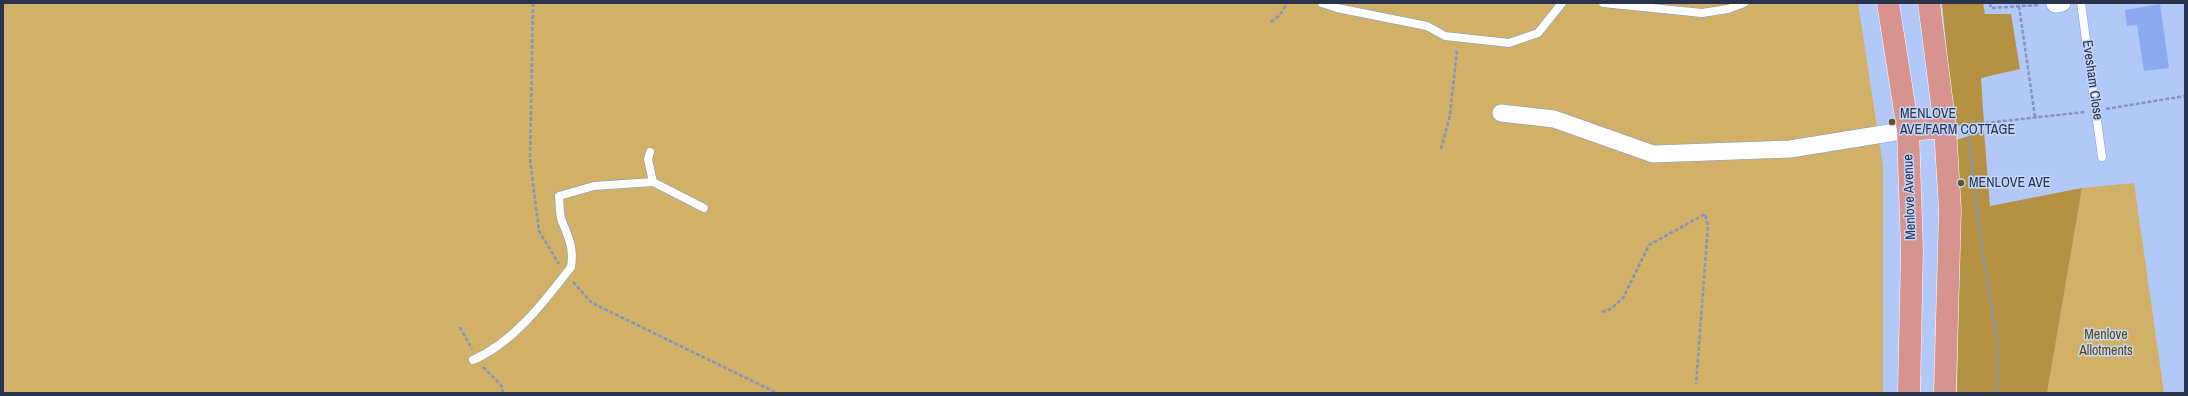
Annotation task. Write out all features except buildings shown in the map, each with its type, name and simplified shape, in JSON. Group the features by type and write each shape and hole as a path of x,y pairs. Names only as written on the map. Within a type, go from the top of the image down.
{"highway":[{"name":"Menlove Avenue","path":"1888,3 1908,130 1912,250 1909,393"},
{"path":"1929,3 1945,127 1950,210 1945,393"},
{"path":"1908,130 1945,127"}],"street":[{"path":"1501,113 1554,119 1653,154 1790,150 1908,130"}],"lane":[{"path":"1322,3 1337,8 1427,26 1445,36 1509,43 1522,40 1541,30 1562,3"},
{"path":"1603,3 1702,13 1728,9 1744,3"},
{"name":"Evesham Close","path":"2081,3 2102,157"},
{"path":"650,152 648,159 653,182"},
{"path":"473,360 484,355 515,333 571,267 573,254 568,233 562,220 559,196 594,186 653,182 704,208"}],"path":[{"path":"533,3 530,160 538,231 566,274 592,303 777,393"},
{"path":"1271,22 1280,15 1287,3"},
{"path":"1990,3 1991,8 2059,4"},
{"path":"2019,6 2035,117"},
{"path":"1442,149 1450,115 1457,42 1460,38"},
{"path":"1945,127 2096,111 2185,96"},
{"path":"1967,125 1981,243 1997,342 1997,393"},
{"path":"1602,312 1612,308 1623,298 1649,245 1705,214 1708,226 1696,384"}],"green space":[{"path":"3,3 1858,3 1883,166 1883,393 3,393"},
{"name":"Menlove Allotments","path":"2134,183 2164,393 2047,393 2082,188"}],"shaded area":[{"path":"1942,3 1983,3 1985,14 2011,14 2020,69 1981,78 1984,123 1954,126"},
{"path":"1984,131 1990,206 2082,188 2047,393 1957,393 1958,317 1953,141"}],"place":[{"name":"MENLOVE AVE/FARM COTTAGE","path":"1892,122"},
{"name":"MENLOVE AVE","path":"1961,183"}]}
